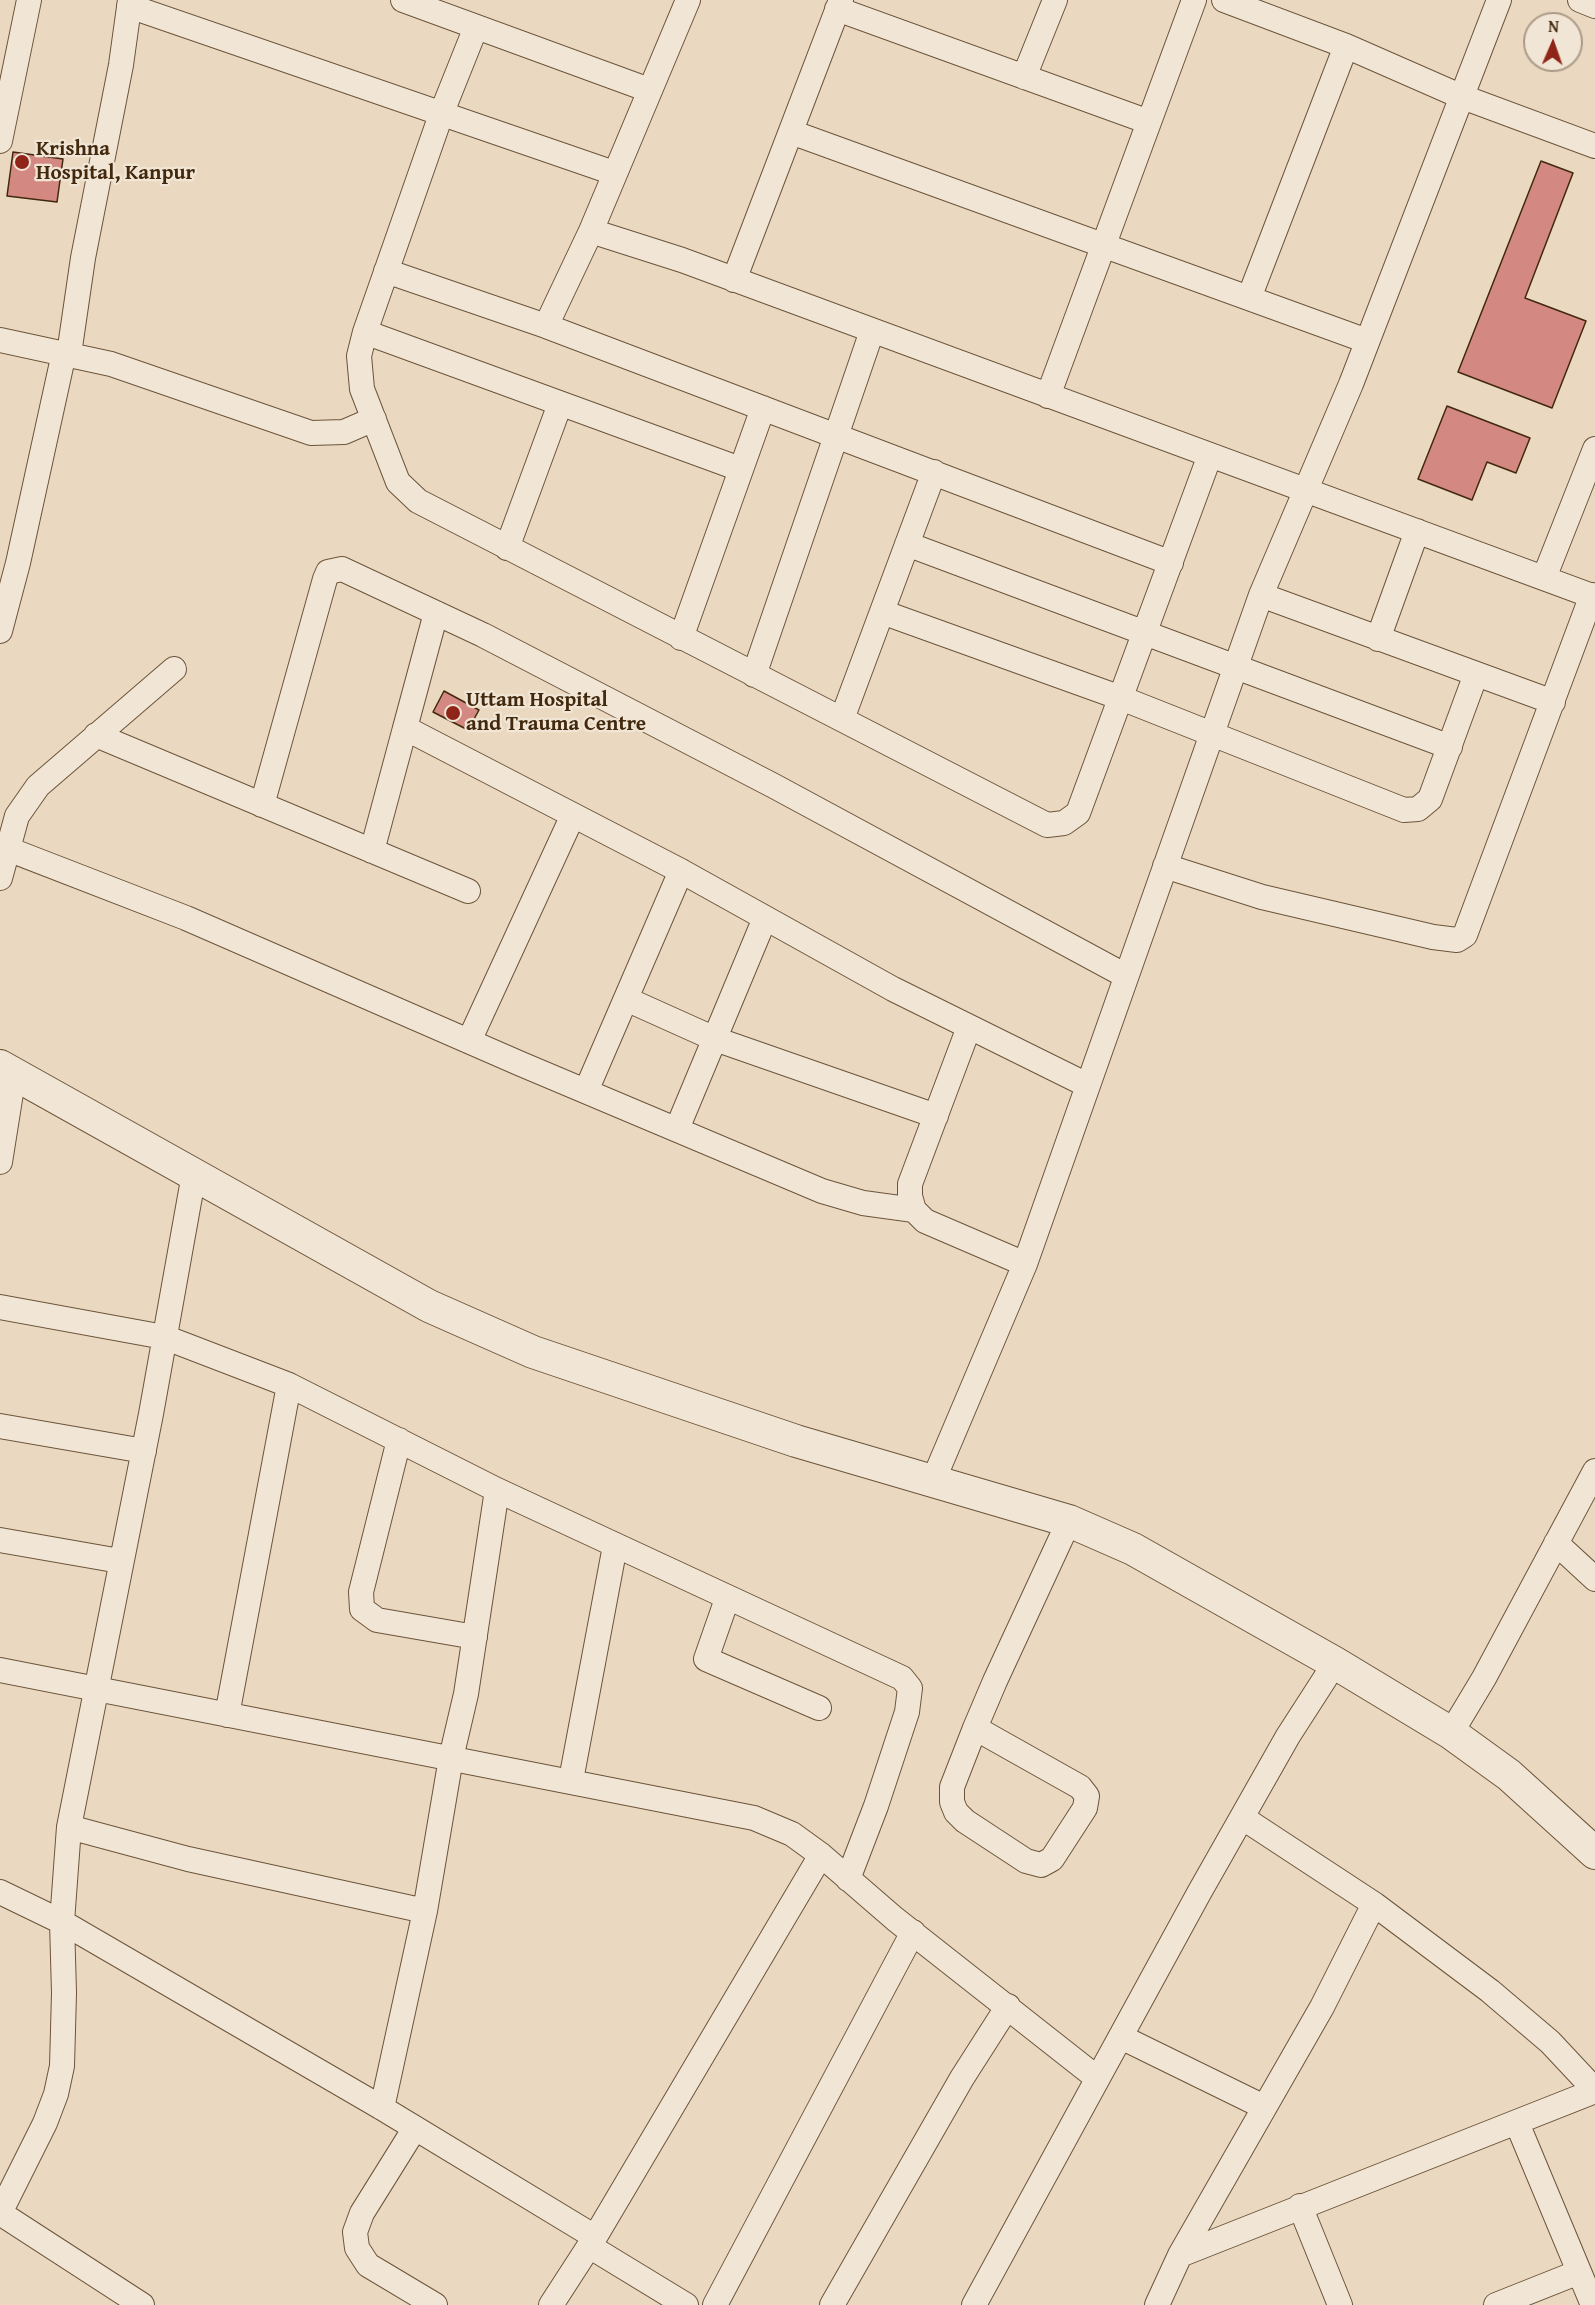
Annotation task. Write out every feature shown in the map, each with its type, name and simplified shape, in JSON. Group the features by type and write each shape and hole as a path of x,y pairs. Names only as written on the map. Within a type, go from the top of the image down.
{"street":[{"path":"0,141 29,0"},
{"path":"403,0 649,90"},
{"path":"546,326 591,231 688,0"},
{"path":"1024,77 1054,0"},
{"path":"1048,396 1194,0"},
{"path":"1224,0 1346,46 1460,96 1595,146"},
{"path":"933,1481 1024,1264 1261,595 1367,341 1499,0"},
{"path":"1580,0 1595,6"},
{"path":"0,631 66,354 121,65 130,3 614,173"},
{"path":"735,280 839,5 1024,77 1149,122"},
{"path":"476,27 442,112 386,270 359,356 362,389 398,482 418,501 1047,825 1064,823 1078,813 1210,455"},
{"path":"1249,298 1346,46"},
{"path":"791,132 1367,341"},
{"path":"591,231 735,280 1593,596 1502,829 1465,935 1457,940 1262,897 1165,866"},
{"path":"386,270 546,326 1171,562"},
{"path":"754,675 872,331"},
{"path":"365,332 740,469"},
{"path":"0,340 111,364 311,433 344,432 374,419"},
{"path":"507,548 560,404"},
{"path":"681,638 763,408"},
{"path":"1544,578 1593,462"},
{"path":"842,719 934,472"},
{"path":"1378,639 1417,531"},
{"path":"907,544 1450,747"},
{"path":"262,805 328,572 342,569 436,613 774,786 1126,976"},
{"path":"1261,595 1553,702"},
{"path":"882,612 1121,698 1404,810 1418,809 1430,799 1476,675"},
{"path":"372,851 436,613"},
{"path":"0,878 4,846 17,816 38,786 174,669"},
{"path":"405,728 681,871 893,989 1087,1085"},
{"path":"96,735 468,891"},
{"path":"469,1041 573,815"},
{"path":"4,846 186,918 822,1191 864,1203 914,1210 926,1221 1024,1264"},
{"path":"586,1091 681,871"},
{"path":"677,1129 765,918"},
{"path":"626,999 715,1039 936,1116"},
{"path":"914,1210 910,1184 969,1027"},
{"path":"0,1162 7,1070 429,1306 533,1352 796,1441 1069,1521 1133,1549 1335,1663 1451,1733 1509,1775 1591,1841"},
{"path":"142,2305 0,2213 45,2123 56,2094 62,2066 62,1922 69,1827 120,1561 144,1451 194,1174"},
{"path":"0,1307 164,1336 289,1385 496,1490 902,1678 910,1688 907,1712 876,1806 848,1879"},
{"path":"227,1715 289,1385"},
{"path":"0,1426 144,1451"},
{"path":"399,1440 361,1592 362,1610 377,1620 475,1637"},
{"path":"1451,1733 1595,1471"},
{"path":"382,2108 425,1911 451,1758 466,1694 496,1490"},
{"path":"975,1728 1080,1787 1087,1796 1085,1808 1052,1859 1041,1865 1026,1861 965,1821 956,1812 952,1802 952,1787 975,1728 1069,1521"},
{"path":"0,1540 120,1561"},
{"path":"1556,1543 1595,1579"},
{"path":"571,1780 615,1546"},
{"path":"728,1599 706,1659 819,1708"},
{"path":"974,2305 1097,2078 1288,1736 1335,1663"},
{"path":"0,1670 95,1691 571,1780 754,1818 792,1834 821,1855 913,1932 1097,2078"},
{"path":"1180,2255 1300,2206 1517,2124 1595,2090 1550,2042 1490,1991 1374,1904 1243,1818"},
{"path":"69,1827 188,1859 425,1911"},
{"path":"551,2305 592,2242 821,1855"},
{"path":"0,1892 62,1922 382,2108 686,2305"},
{"path":"1157,2305 1180,2255 1322,2007 1374,1904"},
{"path":"715,2305 913,1932"},
{"path":"832,2305 962,2078 1008,2006"},
{"path":"1121,2037 1264,2107"},
{"path":"1517,2124 1593,2305"},
{"path":"415,2128 362,2213 356,2232 357,2248 368,2265 418,2302"},
{"path":"1300,2206 1340,2305"},
{"path":"1499,2305 1580,2272"}],"building":[{"path":"13,152 63,159 57,202 7,196"},
{"path":"1541,161 1573,173 1525,298 1586,321 1552,408 1458,372"},
{"path":"1447,406 1530,438 1516,473 1487,462 1472,500 1418,479"},
{"path":"444,691 479,710 468,730 433,712"}],"place":[{"name":"Krishna Hospital, Kanpur","path":"22,162"},
{"name":"Uttam Hospital and Trauma Centre","path":"453,713"}]}
